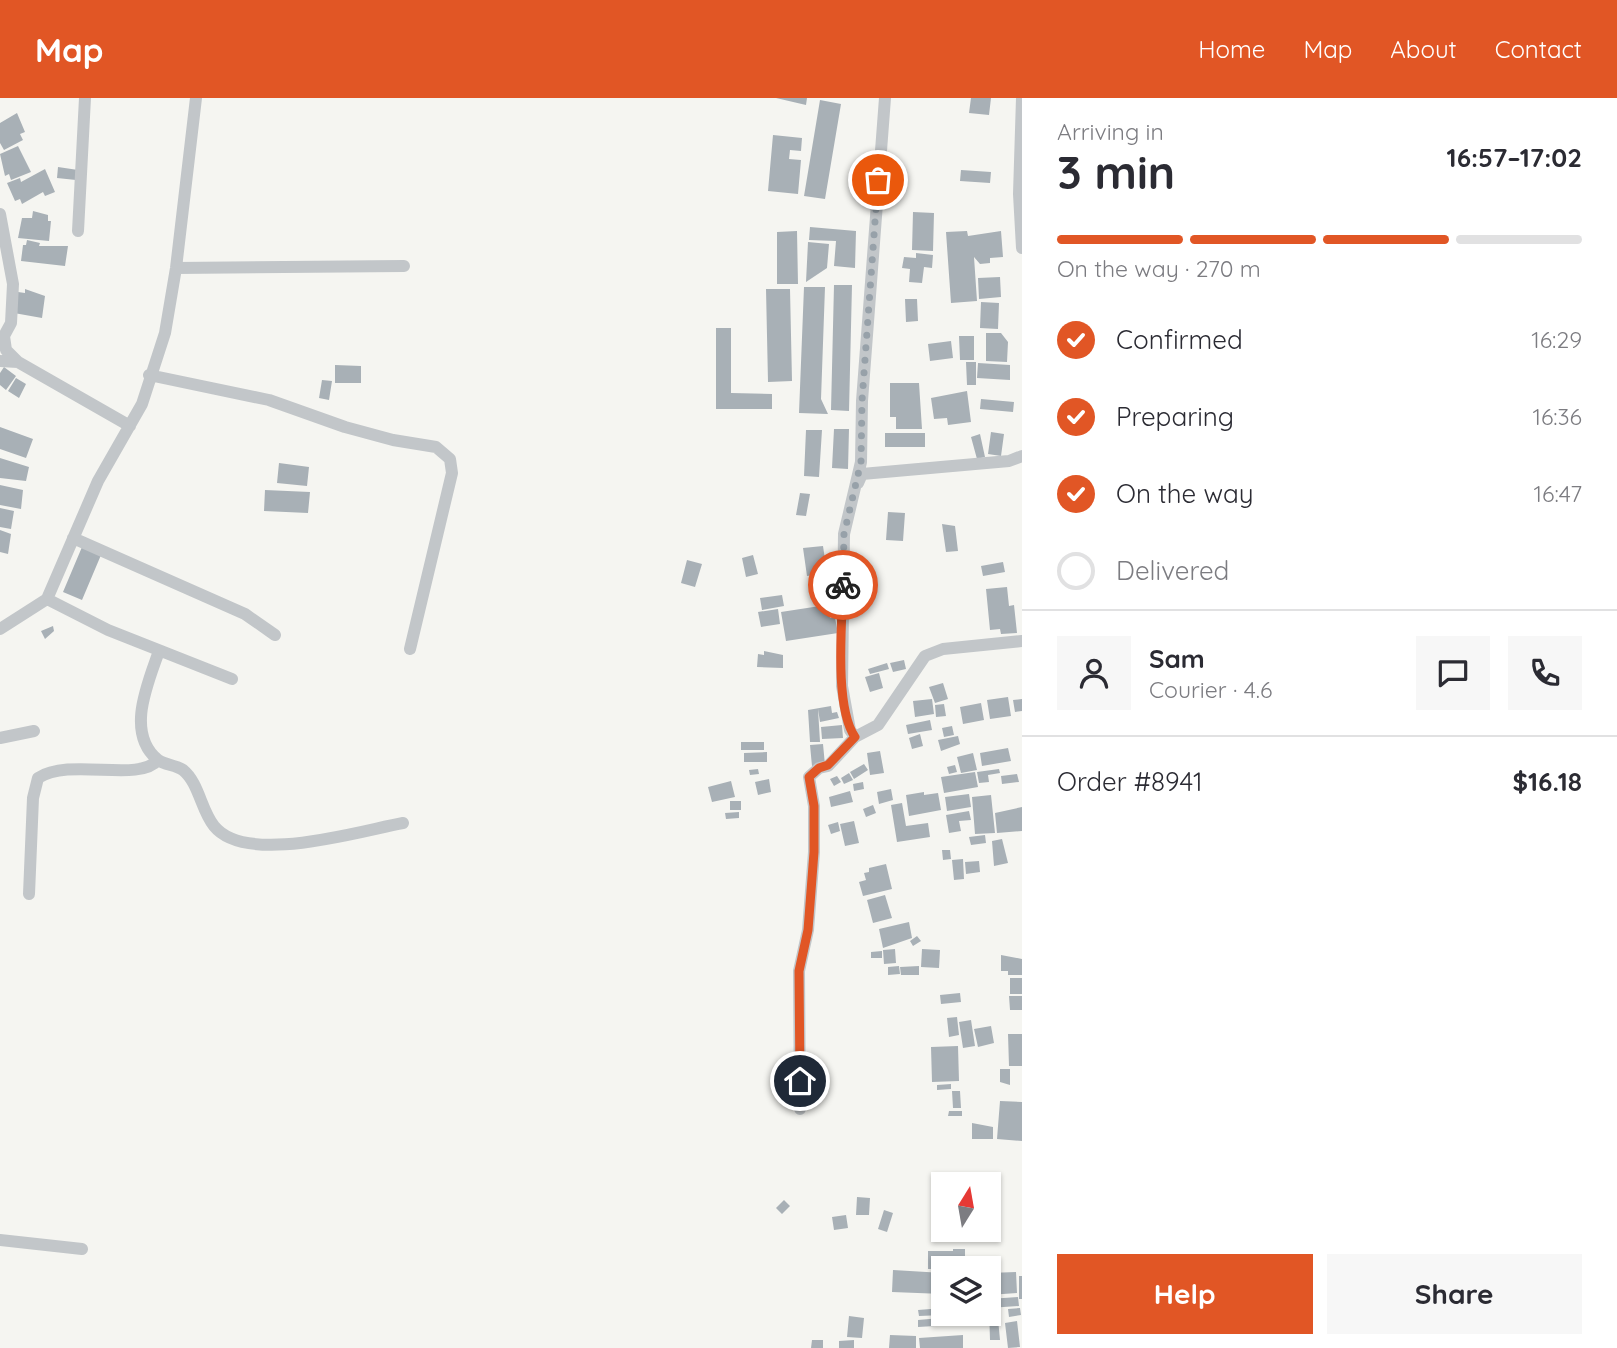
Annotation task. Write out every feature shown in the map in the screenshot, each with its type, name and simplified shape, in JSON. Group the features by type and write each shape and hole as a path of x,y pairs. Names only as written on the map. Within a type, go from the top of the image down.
{"street":[{"path":"78,231 85,98"},
{"path":"0,629 47,599 98,481 142,404 164,333 176,268 196,98"},
{"path":"858,483 885,98"},
{"path":"1022,98 1022,248"},
{"path":"0,214 13,284 11,323 4,336 6,350 18,362 130,426"},
{"path":"176,268 404,266"},
{"path":"0,361 18,362"},
{"path":"149,375 269,400 345,427 393,440 436,446 450,459 452,473 410,649"},
{"path":"855,737 850,730 842,686 844,534 862,474 1009,461 1022,456"},
{"path":"73,538 245,614 275,635"},
{"path":"47,599 108,630 232,679"},
{"path":"800,1109 799,971 808,930 814,852 814,806 809,777 819,768 828,765 855,737 878,725 925,656 943,649 1022,641"},
{"path":"159,651 144,695 140,732 158,760 183,771 213,826 231,840 288,844 403,823"},
{"path":"0,738 34,731"},
{"path":"29,894 33,798 37,778 46,773 86,767 144,770 158,760"},
{"path":"0,1240 82,1249"}],"building":[{"path":"776,98 807,98 806,105"},
{"path":"971,98 991,98 989,115 969,113"},
{"path":"820,100 841,104 825,199 804,196"},
{"path":"17,113 25,132 20,134 23,140 4,150 0,143 0,123"},
{"path":"773,135 802,138 801,151 790,150 789,159 801,160 798,194 768,191"},
{"path":"18,146 31,172 11,180 9,174 5,176 0,154"},
{"path":"58,167 78,170 76,180 57,178"},
{"path":"45,169 55,192 45,196 43,192 22,204 20,199 15,201 7,183 20,178 21,182"},
{"path":"961,170 991,172 990,183 960,181"},
{"path":"33,211 48,215 48,221 51,221 49,241 18,238 22,218 32,218"},
{"path":"913,212 934,213 933,251 912,250"},
{"path":"810,227 856,231 855,268 834,266 836,241 809,240"},
{"path":"797,231 798,284 777,284 777,232"},
{"path":"967,231 968,236 1001,231 1003,257 990,258 990,263 980,264 974,257 977,301 951,303 946,232"},
{"path":"27,240 40,243 39,246 68,246 65,266 21,261 23,245 26,245"},
{"path":"808,242 829,244 827,268 806,282"},
{"path":"916,253 933,255 932,268 924,267 922,283 909,282 910,269 902,268 904,257 916,258"},
{"path":"1000,277 1001,297 979,299 978,278"},
{"path":"834,285 852,285 849,411 831,410"},
{"path":"804,287 825,287 821,399 828,414 799,413"},
{"path":"25,289 45,296 42,318 14,313 18,292 25,293"},
{"path":"766,289 790,289 792,381 768,382"},
{"path":"905,299 917,299 918,321 906,322"},
{"path":"981,302 999,303 998,329 980,328"},
{"path":"716,328 731,328 731,393 772,394 772,409 716,409"},
{"path":"986,333 1001,333 1008,342 1007,362 986,361"},
{"path":"959,336 974,336 974,360 960,360"},
{"path":"951,341 953,358 930,361 928,344"},
{"path":"966,362 976,362 976,385 967,385"},
{"path":"978,363 1010,365 1010,380 977,378"},
{"path":"335,365 361,366 361,383 335,383"},
{"path":"4,367 16,376 6,390 0,385 0,373"},
{"path":"16,378 26,384 19,398 8,391"},
{"path":"322,380 332,381 329,400 319,398"},
{"path":"890,383 919,383 922,429 896,429 896,417 890,417"},
{"path":"967,391 971,422 948,425 947,418 934,419 931,398"},
{"path":"981,399 1014,402 1013,412 980,409"},
{"path":"0,427 33,439 26,458 0,449"},
{"path":"834,429 849,429 848,469 832,468"},
{"path":"806,430 822,430 819,477 804,476"},
{"path":"991,432 1004,434 1001,456 988,454"},
{"path":"885,433 925,433 925,447 885,447"},
{"path":"980,434 985,457 977,459 971,437"},
{"path":"0,458 29,467 26,481 0,478"},
{"path":"279,463 309,467 307,486 277,483"},
{"path":"0,485 23,490 21,509 0,505"},
{"path":"265,490 310,492 308,513 264,511"},
{"path":"800,493 810,494 806,516 796,515"},
{"path":"0,508 14,511 11,529 0,527"},
{"path":"888,512 905,513 903,541 886,540"},
{"path":"942,524 955,526 958,551 946,552"},
{"path":"0,530 11,534 8,554 0,552"},
{"path":"823,546 827,573 807,576 803,548"},
{"path":"82,547 101,555 82,600 63,592"},
{"path":"753,555 758,574 746,577 742,558"},
{"path":"687,560 702,564 695,587 681,583"},
{"path":"1003,562 1005,572 983,576 981,566"},
{"path":"1007,587 1009,606 1014,605 1017,633 1001,634 1000,629 990,630 986,589"},
{"path":"782,595 784,606 762,610 760,598"},
{"path":"833,604 834,610 829,610 830,618 835,618 838,633 786,641 781,612"},
{"path":"778,609 780,624 761,627 758,612"},
{"path":"53,626 54,631 45,639 41,631"},
{"path":"764,651 783,655 783,668 757,667 758,654 764,655"},
{"path":"904,660 906,669 893,672 890,663"},
{"path":"887,663 889,669 870,674 868,669"},
{"path":"879,673 883,688 870,692 865,677"},
{"path":"943,683 948,699 935,703 929,687"},
{"path":"1008,697 1011,716 990,719 987,700"},
{"path":"932,699 934,714 915,717 913,701"},
{"path":"1022,699 1022,711 1015,712 1013,700"},
{"path":"981,703 984,720 963,724 960,707"},
{"path":"944,704 946,716 936,717 935,705"},
{"path":"831,706 832,713 837,712 839,718 820,722 818,709 820,742 810,742 808,710"},
{"path":"930,720 932,730 908,734 906,725"},
{"path":"842,725 843,738 822,739 821,727"},
{"path":"952,726 954,735 944,737 942,728"},
{"path":"920,734 923,746 912,749 909,738"},
{"path":"958,736 960,744 941,751 938,740"},
{"path":"741,742 764,742 764,750 741,750"},
{"path":"823,744 825,765 812,766 810,745"},
{"path":"1008,748 1011,761 982,766 980,753"},
{"path":"880,751 884,773 870,775 867,753"},
{"path":"767,752 767,762 744,762 744,753"},
{"path":"973,753 977,770 961,773 957,757"},
{"path":"864,764 868,770 854,779 850,772"},
{"path":"955,765 957,772 949,774 947,767"},
{"path":"758,769 759,774 750,775 749,770"},
{"path":"999,769 1000,773 988,775 989,782 979,783 977,772"},
{"path":"975,772 978,787 944,793 941,777"},
{"path":"849,773 853,780 844,784 841,778"},
{"path":"1017,774 1019,782 1002,784 1001,776"},
{"path":"837,776 841,782 834,786 830,779"},
{"path":"769,779 771,792 758,795 755,782"},
{"path":"731,781 735,797 712,802 708,787"},
{"path":"863,782 864,789 854,791 853,784"},
{"path":"891,789 893,800 879,804 877,792"},
{"path":"850,791 853,802 831,807 829,797"},
{"path":"924,792 924,795 938,793 941,810 909,816 906,795"},
{"path":"969,794 971,807 947,811 945,797"},
{"path":"991,795 995,833 975,834 972,797"},
{"path":"730,801 741,801 741,810 730,810"},
{"path":"902,803 906,826 928,823 930,837 897,842 891,805"},
{"path":"873,805 876,813 866,817 863,809"},
{"path":"1022,807 1022,831 997,833 995,813"},
{"path":"969,811 971,820 959,821 961,831 949,833 946,815"},
{"path":"739,812 739,818 726,819 725,813"},
{"path":"854,821 859,843 845,846 840,824"},
{"path":"838,822 840,831 831,834 828,825"},
{"path":"985,835 986,843 971,845 969,837"},
{"path":"1002,839 1008,863 994,866 992,841"},
{"path":"942,850 950,850 951,859 943,860"},
{"path":"963,859 964,879 954,880 952,860"},
{"path":"979,861 980,872 966,874 965,862"},
{"path":"886,864 892,889 863,896 859,882 866,880 864,873 869,872 869,868"},
{"path":"885,895 892,918 873,923 867,900"},
{"path":"909,922 912,938 883,948 879,929"},
{"path":"917,936 921,941 913,946 910,941"},
{"path":"895,949 896,963 884,964 883,950"},
{"path":"922,949 940,950 939,968 921,967"},
{"path":"882,951 882,958 871,958 871,952"},
{"path":"1001,955 1022,959 1022,975 1008,975 1008,971 1001,971"},
{"path":"899,966 900,974 888,975 888,967"},
{"path":"919,966 919,975 901,975 900,967"},
{"path":"1010,978 1022,978 1022,994 1010,994"},
{"path":"960,993 961,1002 941,1004 940,995"},
{"path":"1009,996 1022,996 1022,1010 1010,1010"},
{"path":"957,1017 959,1035 949,1037 947,1018"},
{"path":"971,1020 975,1046 963,1048 959,1022"},
{"path":"991,1026 994,1043 978,1047 974,1029"},
{"path":"1008,1034 1022,1034 1022,1066 1009,1066"},
{"path":"958,1046 959,1081 932,1082 931,1047"},
{"path":"1000,1069 1010,1069 1010,1085 1000,1082"},
{"path":"951,1084 951,1089 937,1090 937,1085"},
{"path":"952,1091 960,1091 961,1108 953,1108"},
{"path":"1000,1101 1022,1102 1022,1141 997,1139"},
{"path":"949,1111 962,1111 962,1116 948,1116"},
{"path":"972,1123 993,1127 993,1139 972,1139"},
{"path":"857,1197 870,1198 869,1215 856,1215"},
{"path":"784,1200 790,1206 782,1214 776,1208"},
{"path":"884,1210 893,1213 887,1232 878,1229"},
{"path":"846,1215 848,1228 834,1230 832,1217"},
{"path":"965,1249 965,1256 931,1256 931,1269 928,1269 928,1251"},
{"path":"893,1270 931,1272 931,1294 892,1292"},
{"path":"1016,1272 1017,1293 1001,1294 1001,1273"},
{"path":"1019,1276 1022,1276 1022,1299 1019,1299"},
{"path":"1018,1297 1019,1306 1001,1307 1001,1298"},
{"path":"1020,1308 1021,1315 1009,1317 1008,1309"},
{"path":"931,1309 931,1316 919,1316 918,1310"},
{"path":"849,1316 864,1318 862,1338 847,1337"},
{"path":"931,1319 931,1326 935,1326 918,1327 918,1320"},
{"path":"1017,1321 1020,1347 1008,1348 1005,1323"},
{"path":"990,1326 999,1326 1000,1340 990,1340"},
{"path":"890,1335 916,1336 916,1348 889,1348"},
{"path":"963,1335 963,1348 920,1348 919,1338"},
{"path":"812,1340 823,1340 823,1348 811,1348"},
{"path":"854,1340 854,1348 839,1348 839,1341"}],"way so far":[{"path":"843,585 844,534 861,462 862,401 878,180"}],"route":[{"path":"800,1081 799,971 808,930 814,852 814,806 809,777 814,771 828,765 855,737 850,730 842,686 843,585"}]}
